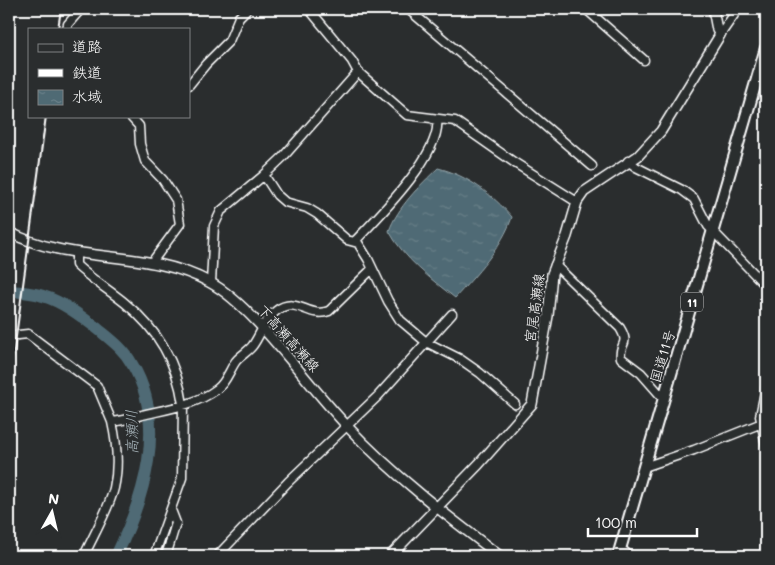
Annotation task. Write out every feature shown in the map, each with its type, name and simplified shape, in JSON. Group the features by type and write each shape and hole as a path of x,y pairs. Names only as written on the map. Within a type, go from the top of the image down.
{"highway":[{"name":"国道11号","path":"618,553 766,48"}],"main road":[{"path":"713,9 717,30 720,35"},
{"name":"宮尾高瀬線","path":"390,556 438,508 532,404 548,316 552,274 567,236 577,202 584,192 638,156 661,131 720,35"},
{"name":"下高瀬高瀬線","path":"9,232 46,246 76,253 152,262 187,270 211,283 241,305 348,426 438,508 500,556"}],"street":[{"path":"67,28 68,24 81,9"},
{"path":"190,85 206,64 229,41 239,17 247,9"},
{"path":"309,9 358,72 407,115 455,121 515,163 577,202"},
{"path":"408,9 592,166"},
{"path":"586,9 644,60"},
{"path":"720,35 738,9"},
{"path":"211,283 214,226 221,212 283,157 358,72"},
{"path":"133,118 139,126 140,144 145,161 163,180 176,200 180,224 152,262"},
{"path":"433,118 438,126 436,135 420,166 383,212 356,240 400,320 426,342 460,359 480,373 515,404"},
{"path":"628,161 694,198 712,232 766,286"},
{"path":"264,175 277,195 285,202 307,208 317,214 347,240 358,243"},
{"path":"76,253 76,265 126,304 157,335 170,357 182,394 182,478 154,556"},
{"path":"555,264 620,328 626,342 621,351 621,358 641,373 663,398"},
{"path":"114,422 174,407 207,396 220,387 237,360 253,346 268,318 277,310 289,304 298,305 309,311 321,314 329,311 372,269"},
{"path":"217,556 288,482 378,396 452,314"},
{"path":"9,336 28,334 97,386 114,422 117,465 114,490 84,556"},
{"path":"766,388 763,418 766,445"},
{"path":"644,467 694,450 763,418"},
{"path":"166,556 176,523 171,510"},
{"path":"764,556 766,536"},
{"path":"618,553 625,552 629,556"}],"water":[{"path":"438,168 449,171 479,187 512,217 495,250 455,298 402,251 389,231 403,205"}],"waterway":[{"name":"高瀬川","path":"9,291 43,296 58,302 78,314 121,349 132,364 143,387 149,411 148,461 143,486 135,510 116,556"}],"railway":[{"path":"58,28 61,9"},
{"path":"9,388 46,118"}]}
